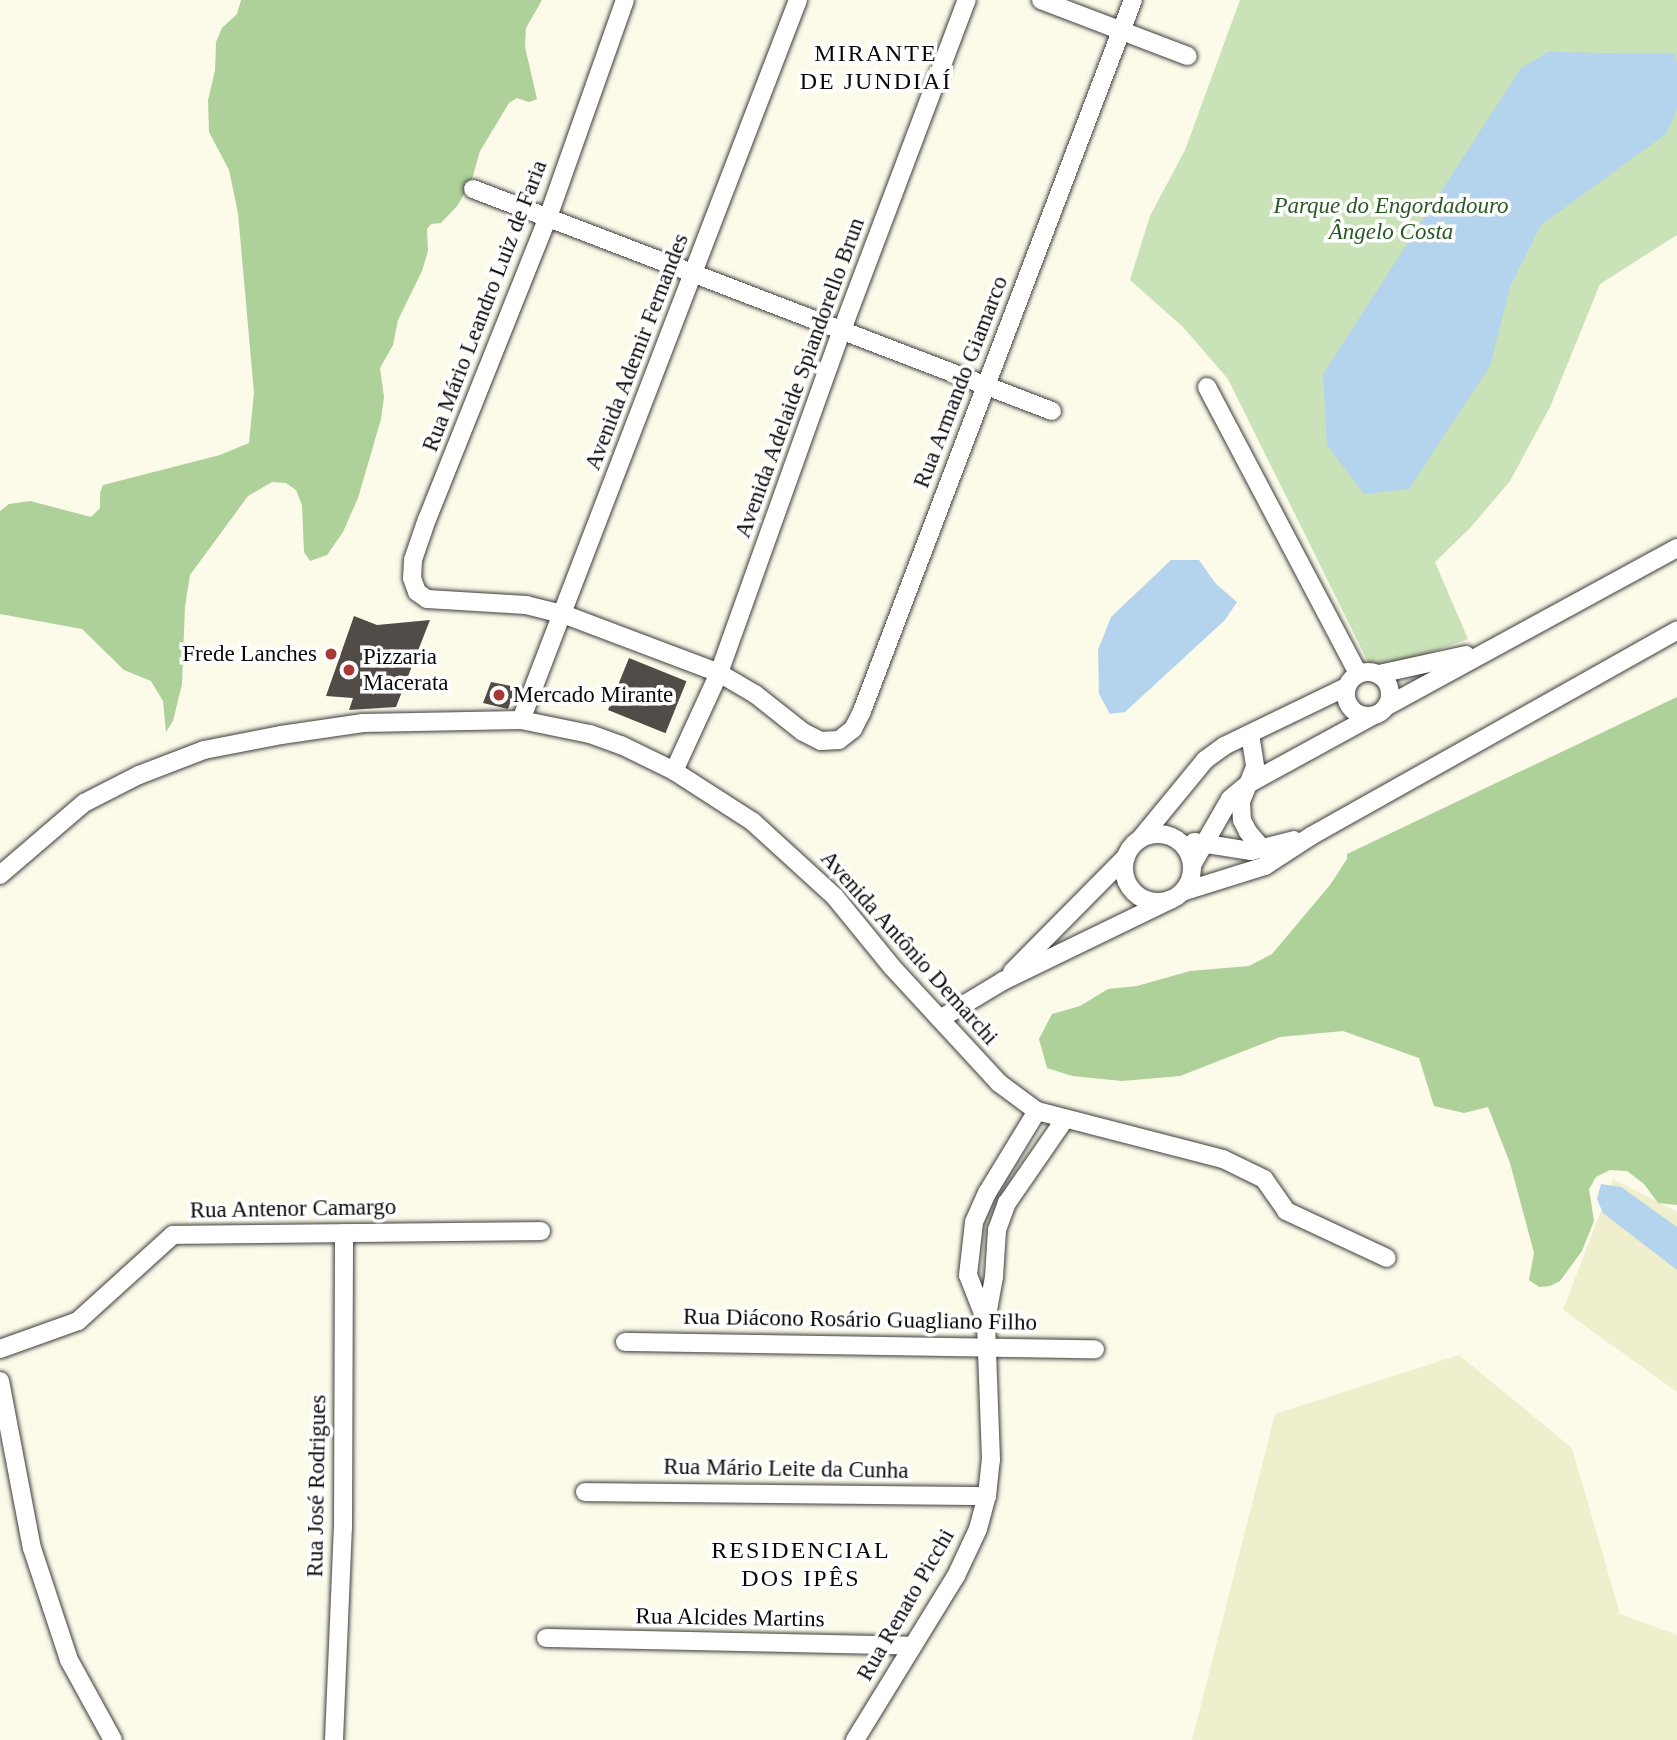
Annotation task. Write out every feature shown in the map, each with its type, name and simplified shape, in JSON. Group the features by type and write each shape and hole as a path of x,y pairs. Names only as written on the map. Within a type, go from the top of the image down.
{"street":[{"name":"Rua Mário Leandro Luiz de Faria","path":"564,614 526,605 427,599 417,592 412,578 414,560 548,217 625,0"},
{"name":"Avenida Ademir Fernandes","path":"521,720 798,0"},
{"name":"Avenida Adelaide Spiandorello Brun","path":"674,771 719,673 842,330 967,0"},
{"path":"1041,0 1188,56"},
{"name":"Rua Armando Giamarco","path":"719,673 755,694 803,732 821,741 839,740 853,729 1133,0"},
{"path":"473,188 1052,411"},
{"path":"1207,387 1352,680 1349,705 1354,712 1379,711"},
{"path":"940,1019 1003,981 1176,896 1190,880 1192,865 1230,799 1248,784 1487,650 1677,548"},
{"path":"564,614 719,673"},
{"path":"1125,857 1127,882 1134,892 1157,902 1265,866 1311,836 1677,631"},
{"path":"1003,981 1125,857 1205,760 1352,680 1487,650"},
{"path":"1379,674 1390,688 1379,711"},
{"name":"Avenida Antônio Demarchi","path":"0,875 84,803 139,775 204,750 363,723 521,720 598,737 674,771 753,822 835,897 892,967 999,1083 1037,1111 1223,1159 1264,1178 1286,1211 1387,1258"},
{"path":"1250,734 1255,767 1241,802 1242,820 1248,832 1263,849"},
{"path":"1141,838 1153,834 1229,850 1263,849 1311,836"},
{"path":"1178,840 1188,851 1192,865"},
{"name":"Rua Renato Picchi","path":"986,1321 968,1275 974,1222 987,1193 1037,1111"},
{"name":"Rua Renato Picchi","path":"855,1740 956,1576 978,1529 987,1496 990,1460 986,1321 994,1277 997,1230 1007,1202 1065,1119"},
{"name":"Rua Antenor Camargo","path":"0,1349 78,1321 173,1235 541,1231"},
{"name":"Rua José Rodrigues","path":"334,1740 343,1528 344,1233"},
{"name":"Rua Diácono Rosário Guagliano Filho","path":"625,1342 1094,1349"},
{"path":"0,1381 32,1548 69,1660 113,1740"},
{"name":"Rua Mário Leite da Cunha","path":"585,1492 987,1496"},
{"name":"Rua Alcides Martins","path":"546,1638 913,1646"}],"green space":[{"path":"241,0 542,0 526,28 525,47 537,99 529,102 517,98 509,103 480,151 472,179 458,205 441,223 431,224 427,229 428,251 422,271 398,320 393,345 380,368 384,397 381,419 358,498 343,532 327,555 310,561 304,552 302,505 296,490 286,483 272,482 248,496 190,575 185,606 182,684 173,721 166,732 163,701 151,681 124,670 82,629 0,614 0,511 9,504 30,501 91,517 100,508 103,485 220,455 249,443 254,393 238,213 229,170 209,132 208,100 215,71 216,42 222,28 237,14"},
{"name":"Parque do Engordadouro Ângelo Costa","path":"1240,0 1677,0 1677,235 1600,284 1550,407 1510,481 1471,527 1435,562 1468,639 1387,668 1370,666 1228,379 1183,327 1130,280 1150,216 1185,150"},
{"path":"1677,697 1677,1205 1658,1203 1644,1184 1627,1171 1610,1170 1596,1177 1589,1189 1594,1221 1582,1251 1560,1281 1539,1287 1529,1280 1534,1253 1510,1163 1488,1107 1464,1113 1434,1106 1419,1058 1343,1031 1280,1037 1180,1076 1122,1081 1072,1076 1047,1068 1039,1039 1052,1014 1080,1006 1108,989 1137,986 1190,971 1249,966 1272,954 1330,885 1347,859 1347,854"},
{"path":"1613,1179 1677,1212 1677,1392 1563,1310"},
{"path":"1459,1355 1572,1448 1620,1614 1677,1635 1677,1740 1192,1740 1275,1414"}],"water":[{"path":"1548,52 1674,54 1677,62 1677,109 1666,134 1541,225 1510,287 1490,366 1409,489 1364,494 1327,445 1323,374 1521,68"},
{"path":"1171,560 1199,560 1216,584 1237,602 1225,620 1125,712 1110,714 1099,694 1098,650 1111,617"},
{"path":"1601,1184 1621,1187 1677,1227 1677,1270 1603,1213 1597,1199"}],"building":[{"path":"354,616 377,625 430,620 396,707 349,710 353,698 326,696"},
{"path":"629,658 686,681 666,733 608,710"},
{"name":"Mercado Mirante","path":"491,682 516,687 508,709 483,703"}],"place":[{"name":"Frede Lanches","path":"331,654"},
{"name":"Pizzaria Macerata","path":"349,670"},
{"name":"Mercado Mirante","path":"499,695"}],"district":[{"name":"MIRANTE DE JUNDIAÍ","path":"876,68"},
{"name":"RESIDENCIAL DOS IPÊS","path":"801,1565"}]}
